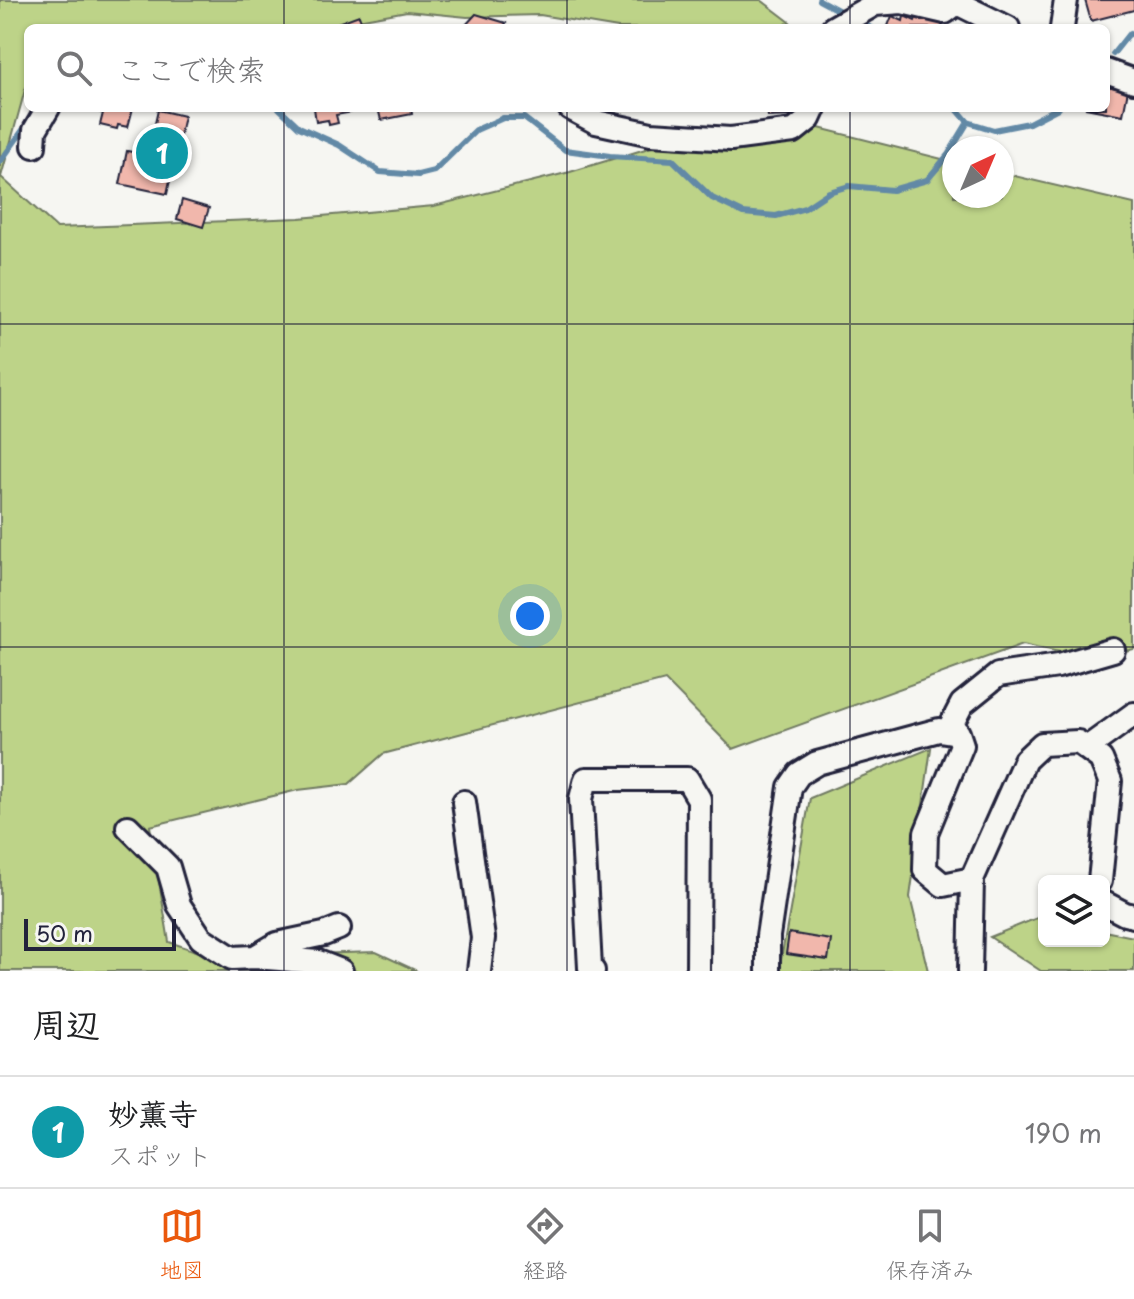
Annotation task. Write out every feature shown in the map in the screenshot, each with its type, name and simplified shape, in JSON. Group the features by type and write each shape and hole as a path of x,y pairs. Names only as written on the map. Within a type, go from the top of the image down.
{"street":[{"path":"1063,24 1066,0"},
{"path":"840,24 875,4 902,2 945,12 952,2 999,24"},
{"path":"1110,72 1134,81"},
{"path":"34,146 35,130 46,112"},
{"path":"577,112 596,122 651,134 731,139 794,131 809,119 812,112"},
{"path":"948,731 962,704 998,675 1058,666 1113,650"},
{"path":"1087,748 1134,714"},
{"path":"768,971 768,936 790,787 799,774 817,763 939,730 958,733 962,745 926,833 925,870 943,885 972,879"},
{"path":"970,971 972,879 1025,760 1042,744 1078,742 1101,759 1110,781 1101,875"},
{"path":"593,971 590,968 581,799 586,779 687,779 699,799 698,971"},
{"path":"464,802 483,938 479,971"},
{"path":"128,827 168,867 179,905 201,938 232,958 318,962 341,971"},
{"path":"1110,906 1134,916"},
{"path":"255,957 277,944 339,928"}],"green space":[{"path":"0,0 761,0 790,22 594,24 540,15 467,17 407,11 336,24 24,24 24,94 1,177 57,228 299,218 434,206 570,172 711,129 799,123 942,159 942,208 1014,208 1014,176 1134,204 1134,649 1091,659 1023,644 733,749 665,680 383,754 349,784 298,790 150,826 169,942 238,965 277,955 376,952 417,971 0,971"},
{"path":"931,748 910,897 928,971 779,971 810,798"},
{"path":"1037,918 1038,947 1110,947 1110,932 1134,937 1134,971 1041,971 990,937"}],"building":[{"path":"1085,0 1134,0 1134,10 1091,21"},
{"path":"476,14 506,23 506,24 467,24"},
{"path":"359,15 362,23 367,21 368,24 335,24"},
{"path":"917,15 940,24 889,24 892,16 903,21 904,16 915,21"},
{"path":"1110,87 1128,90 1123,115 1107,112 1110,112"},
{"path":"99,112 132,112 128,127 118,125 117,129 100,125 103,113"},
{"path":"158,112 184,116 167,194 120,184 127,151 148,155"},
{"path":"315,112 353,112 336,115 338,123 329,125 328,120 316,122"},
{"path":"379,112 412,112 412,114 381,120"},
{"path":"767,112 791,112 791,116 768,117"},
{"path":"182,200 209,208 203,227 177,219"},
{"path":"789,933 831,940 828,960 786,954"}],"waterway":[{"path":"819,0 847,15"},
{"path":"857,20 864,24"},
{"path":"1113,54 1134,32"},
{"path":"283,112 299,127 339,145 380,172 418,175 434,171 476,130 503,118 524,118 565,150 673,160 712,198 743,213 776,216 805,208 829,192 849,186 892,190 927,180 948,155 968,122 994,130 1029,123 1050,112"},
{"path":"959,112 968,122"},
{"path":"0,162 28,123"}],"place":[{"name":"妙薫寺","path":"162,153"}]}
